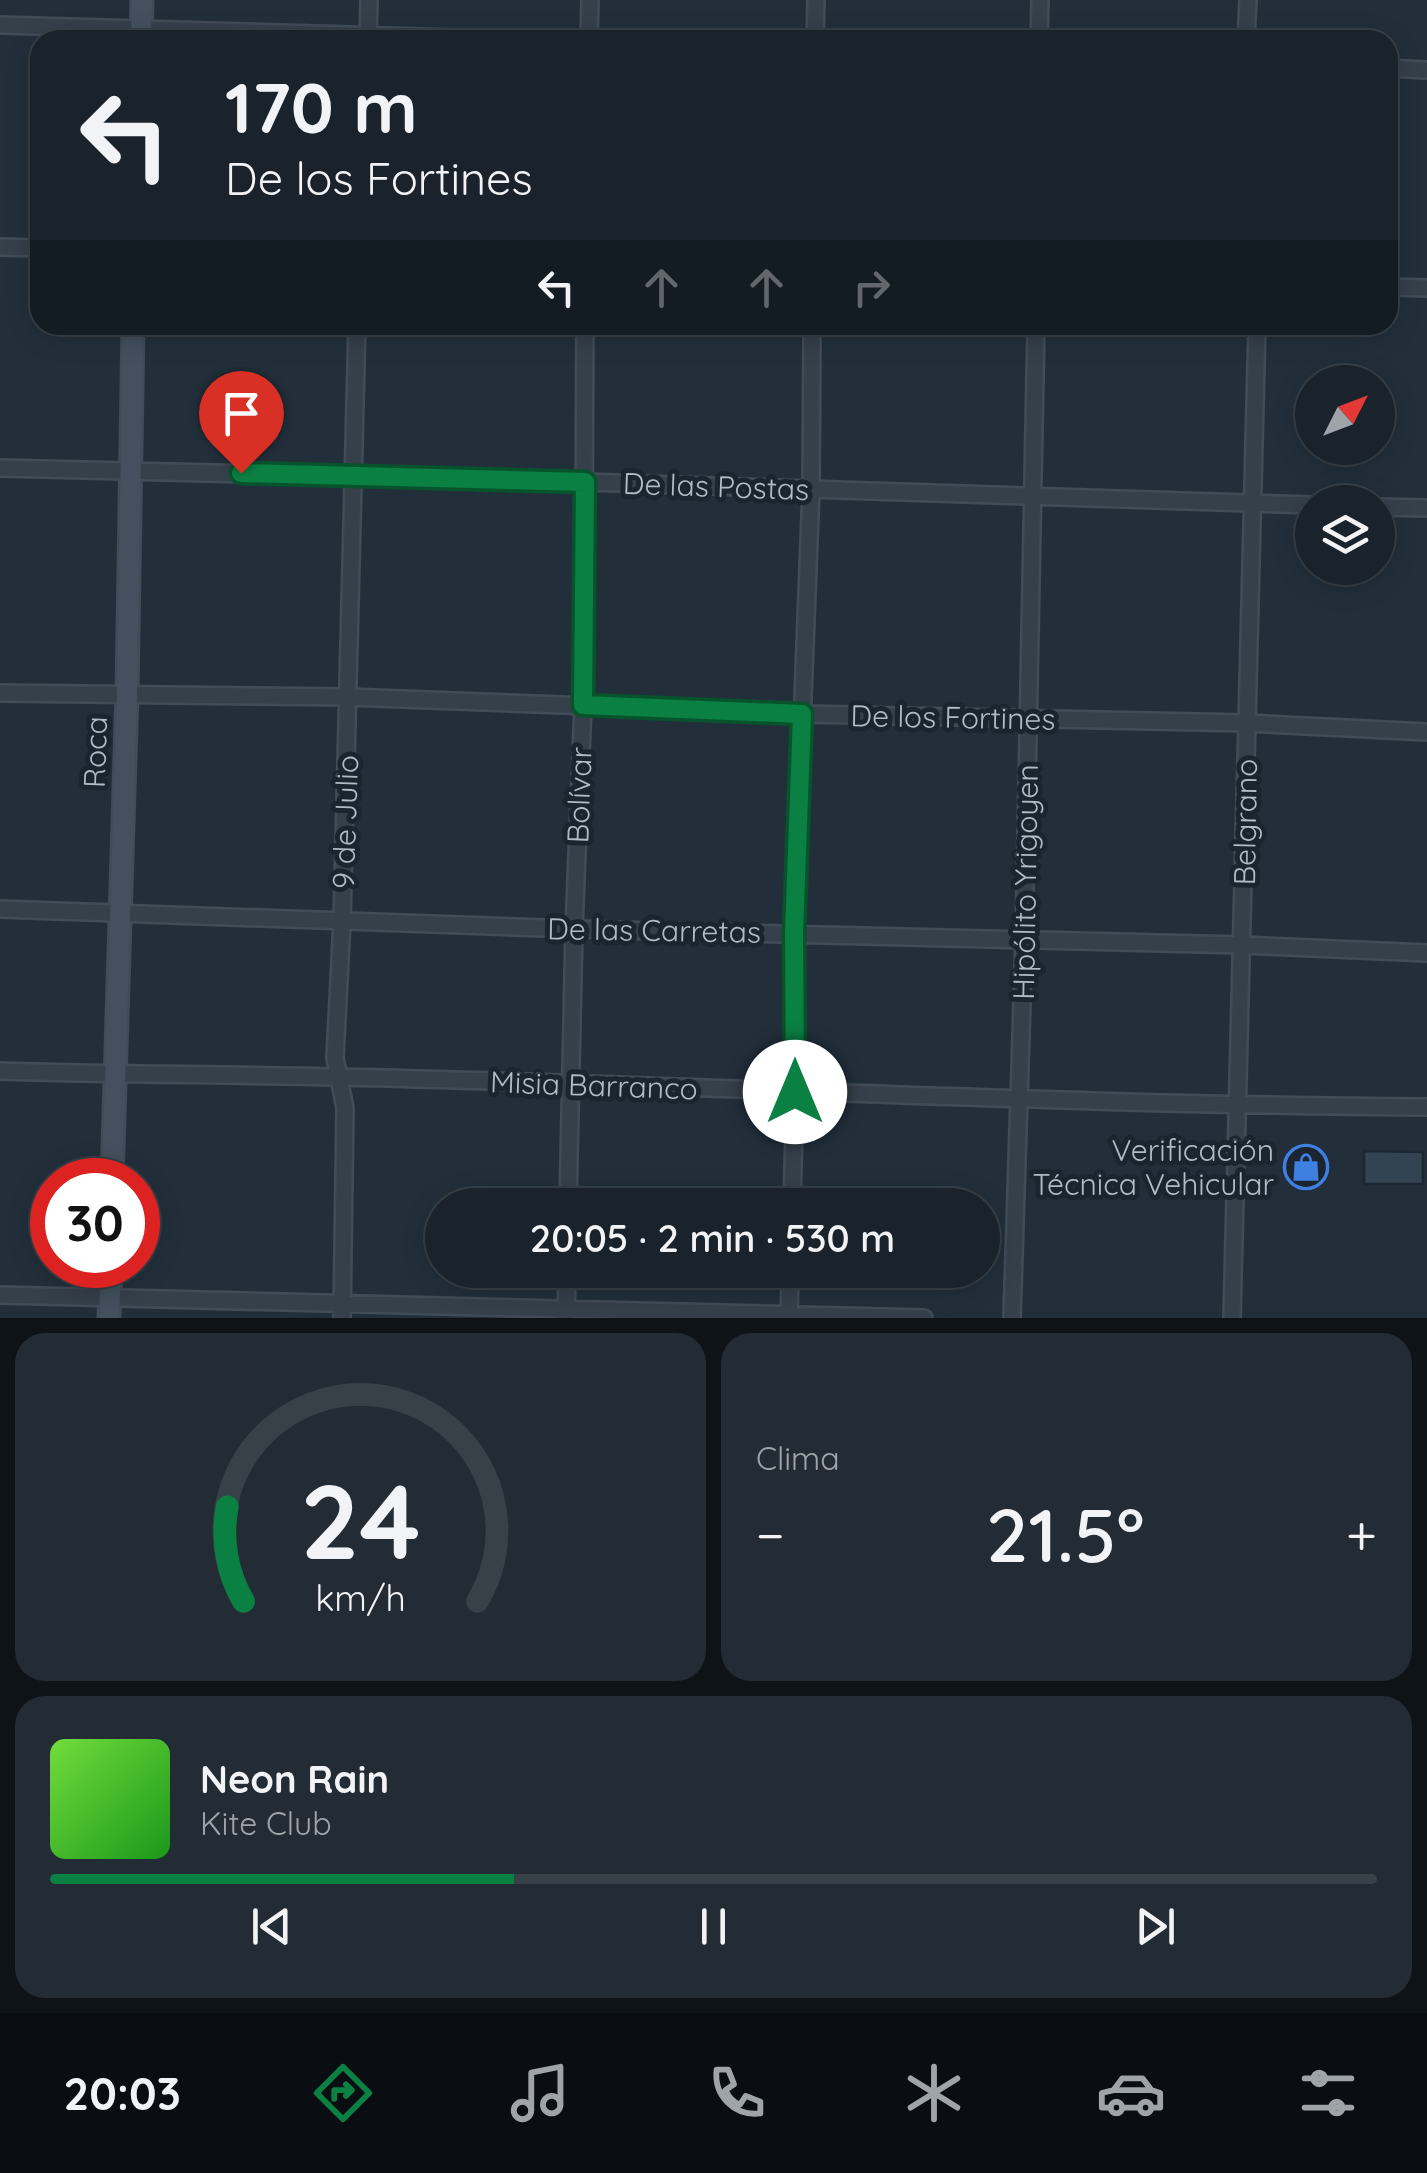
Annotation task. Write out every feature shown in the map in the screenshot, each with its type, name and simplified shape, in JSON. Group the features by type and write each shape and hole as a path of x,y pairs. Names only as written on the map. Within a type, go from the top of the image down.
{"street":[{"path":"141,30 142,0"},
{"path":"368,30 369,0"},
{"path":"589,30 590,0"},
{"path":"815,30 816,0"},
{"path":"1039,30 1040,0"},
{"path":"1246,30 1248,0"},
{"path":"0,25 70,30"},
{"path":"1398,69 1427,70"},
{"path":"0,247 30,248"},
{"path":"1398,287 1427,288"},
{"name":"Roca","path":"112,1158 127,693 132,335"},
{"name":"9 de Julio","path":"342,1311 346,1108 335,1058 357,335"},
{"name":"Bolívar","path":"568,1188 583,705 585,335"},
{"path":"792,1188 794,934 811,490 812,335"},
{"name":"Hipólito Yrigoyen","path":"1012,1318 1036,335"},
{"name":"Belgrano","path":"1232,1318 1257,335"},
{"name":"De las Postas","path":"0,468 1295,505"},
{"path":"1395,507 1427,508"},
{"name":"De los Fortines","path":"0,693 348,697 802,714 1248,723 1427,732"},
{"name":"De las Carretas","path":"0,909 1427,953"},
{"name":"Misia Barranco","path":"0,1071 338,1076 1237,1106 1427,1107"},
{"path":"566,1314 567,1288"},
{"path":"789,1316 790,1288"},
{"path":"0,1295 110,1308 924,1318"}],"building":[{"path":"1364,1151 1423,1152 1423,1184 1364,1184"}],"place":[{"name":"Verificación Técnica Vehicular","path":"1306,1167"}],"route":[{"path":"241,473 585,482 583,705 802,714 794,934 795,1092"}]}
